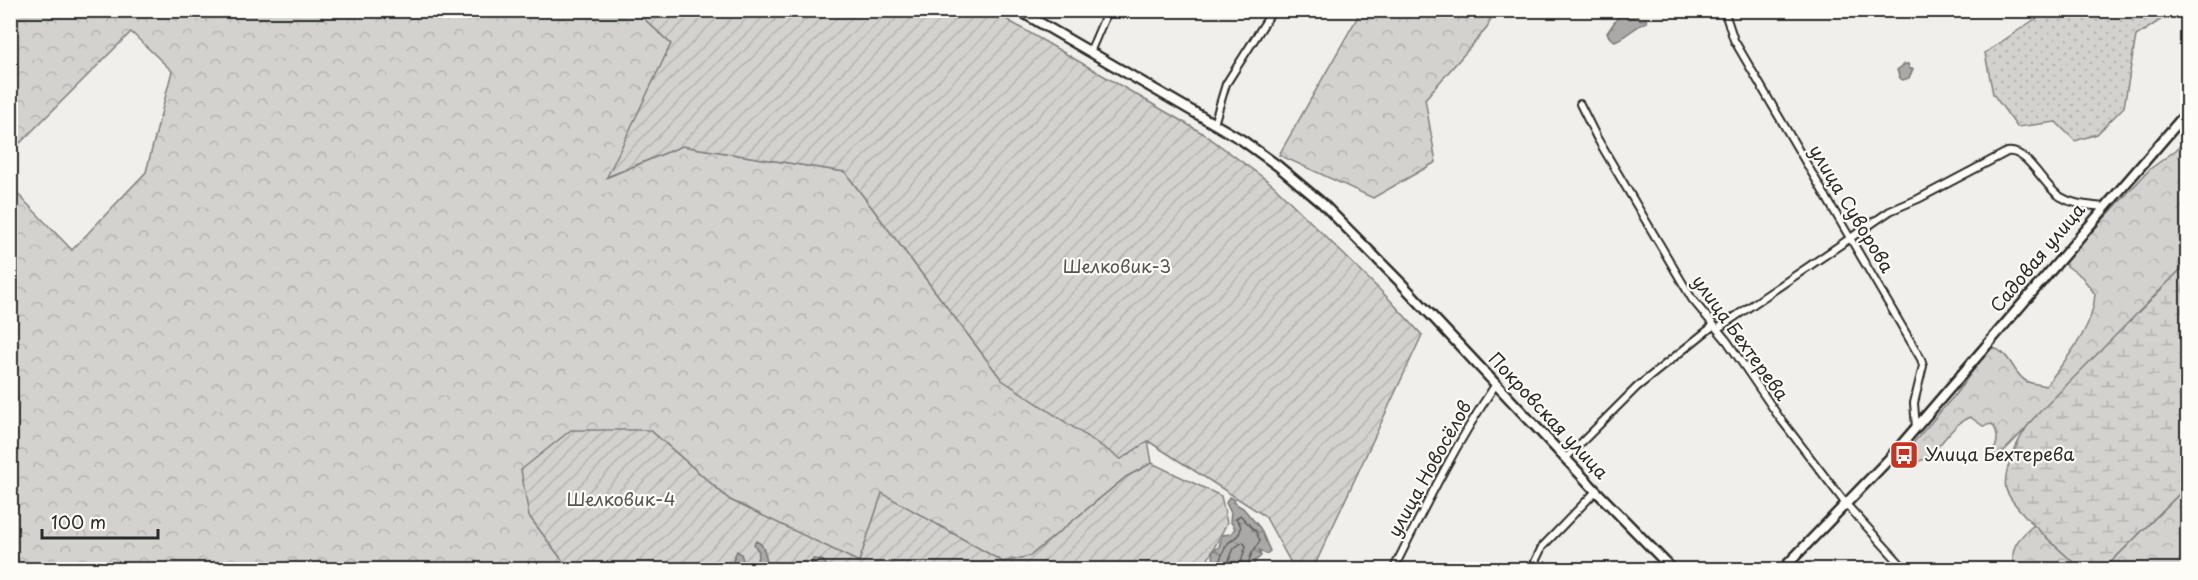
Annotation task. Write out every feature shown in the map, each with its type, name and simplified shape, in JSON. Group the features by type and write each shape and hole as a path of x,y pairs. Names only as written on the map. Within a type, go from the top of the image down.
{"street":[{"name":"Покровская улица","path":"1018,10 1214,123 1278,165 1322,203 1401,283 1673,570"},
{"path":"1090,52 1108,10"},
{"path":"1214,123 1226,84 1273,10"},
{"name":"улица Суворова","path":"1724,10 1734,40 1922,359 1923,366 1914,403 1916,428"},
{"name":"улица Бехтерева","path":"1580,104 1641,214 1692,299 1846,504 1906,570"},
{"name":"Садовая улица","path":"1782,570 1890,459 2187,111"},
{"path":"1566,458 1637,387 1715,328 1890,211 1918,199 1994,157 2012,151 2022,156 2057,196 2071,203 2103,207"},
{"name":"улица Новосёлов","path":"1393,570 1442,472 1476,413 1496,384"},
{"path":"1531,570 1542,547 1596,491"}],"green space":[{"path":"2187,10 2188,17 2174,11 2136,36 2124,107 2097,134 2075,141 2056,122 2017,127 1993,94 1985,53 2038,17 2032,11"},
{"path":"11,11 636,11 671,44 608,177 682,146 845,172 1002,380 1148,440 1152,463 1126,477 1030,556 1003,562 883,494 859,562 730,500 650,430 529,516 569,569 11,569 11,187 72,250 146,172 172,71 131,32 11,152"},
{"name":"Шелковик-3","path":"636,11 992,11 1204,134 1272,184 1389,299 1422,335 1313,569 1303,569 1291,563 1265,516 1148,441 1121,459 1002,380 845,172 682,146 607,177 671,44"},
{"path":"1361,11 1494,11 1487,28 1425,99 1436,162 1373,198 1279,155"},
{"path":"2187,138 2187,263 1998,457 1993,459 1992,454 1997,439 1992,424 1983,426 1970,417 1955,427 1929,456 1915,462 1912,459 1914,442 1954,396 1991,347 2008,358 2026,381 2046,386 2084,332 2095,294 2082,277 2063,263 2150,169 2176,150"},
{"path":"2187,263 2187,486 2104,569 2081,569 2039,530 2010,497 2005,481 2009,463 2031,421"},
{"name":"Шелковик-4","path":"571,430 650,430 730,500 859,562 882,493 1003,562 1030,556 1126,477 1152,463 1221,496 1227,523 1203,569 569,569 529,516 521,470"},
{"path":"2187,486 2187,569 2104,569"},
{"path":"2035,524 2081,569 2015,569 2013,555 2016,544"}],"water":[{"path":"1622,11 1634,11 1641,20 1646,19 1647,22 1615,41 1607,33"},
{"path":"1905,64 1913,69 1909,78 1903,80 1897,70"},
{"path":"1229,497 1243,508 1260,528 1270,551 1266,554 1259,550 1261,556 1255,561 1256,569 1206,569 1214,561 1212,551 1219,547 1222,535 1231,534 1235,528 1230,521 1231,513 1226,503"},
{"path":"756,541 761,544 765,553 767,563 765,569 736,569 733,560 737,551 741,554 744,563 750,561 753,568 756,564 759,552 754,544"},
{"path":"813,559 822,560 826,564 826,569 809,569"}],"place":[{"name":"Улица Бехтерева","path":"1904,455"}]}
